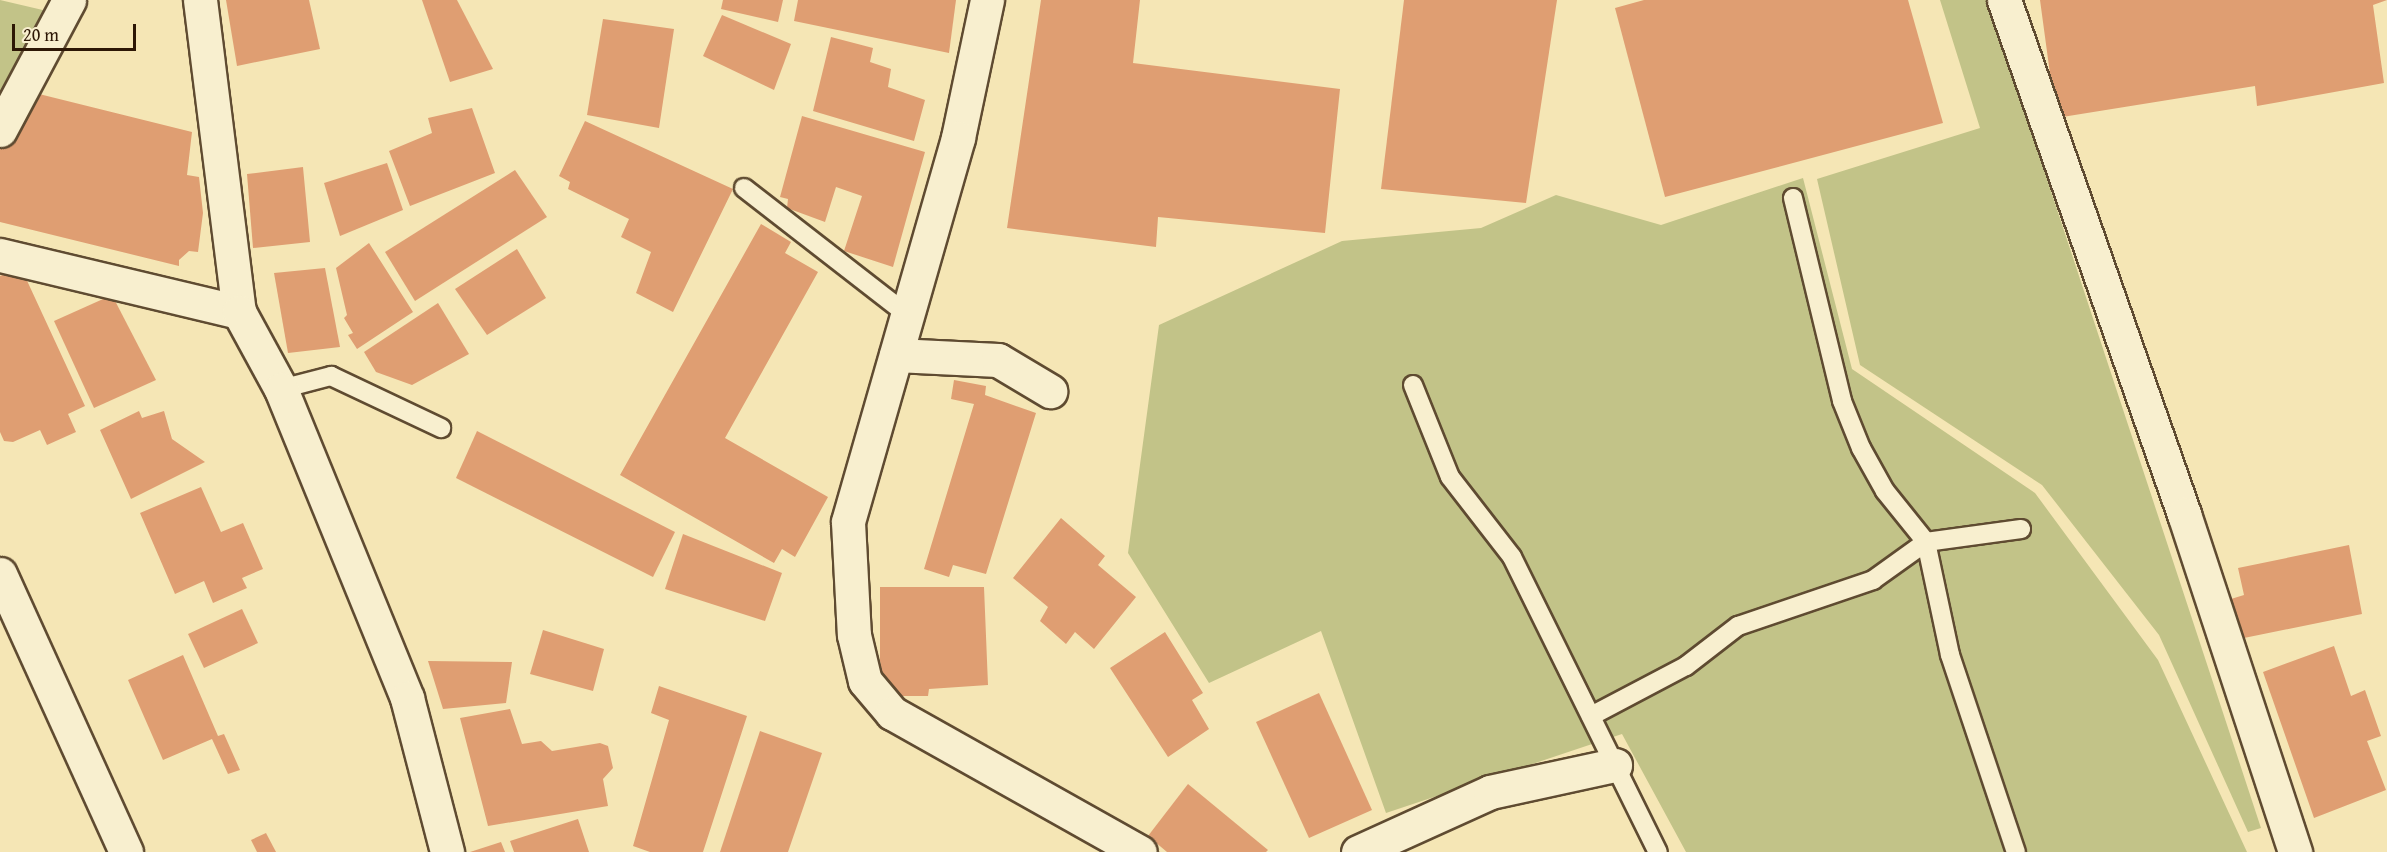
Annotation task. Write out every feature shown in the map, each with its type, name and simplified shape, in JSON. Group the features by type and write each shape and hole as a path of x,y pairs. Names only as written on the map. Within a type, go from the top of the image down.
{"street":[{"path":"0,130 69,0"},
{"path":"200,0 239,312 281,389 407,698 447,852"},
{"path":"987,0 958,138 848,522 854,635 865,681 892,713 1140,852"},
{"path":"2004,0 2184,514 2295,852"},
{"path":"0,255 239,312"},
{"path":"896,355 998,360 1050,391"},
{"path":"0,574 126,852"},
{"path":"1358,852 1490,792 1615,765"}],"lane":[{"path":"744,188 908,315"},
{"path":"1792,198 1842,401 1861,448 1886,491 1926,543 1950,654 2016,852"},
{"path":"281,389 331,376 441,428"},
{"path":"1413,385 1450,477 1512,557 1658,852"},
{"path":"1591,716 1686,666 1738,626 1873,580 1926,543 2021,529"}],"green space":[{"path":"0,0 47,11 0,102"},
{"path":"1940,0 1988,0 2261,828 2248,832 2159,635 2042,485 1860,365 1817,179 1980,128"},
{"path":"1803,178 1852,369 2035,493 2158,660 2247,852 1686,852 1622,734 1386,813 1321,631 1209,683 1128,553 1159,325 1342,241 1481,228 1556,195 1661,225"}],"building":[{"path":"226,0 309,0 320,49 237,66"},
{"path":"422,0 457,0 493,69 450,82"},
{"path":"723,0 783,0 778,22 721,9"},
{"path":"798,0 956,0 949,53 794,21"},
{"path":"1041,0 1140,0 1133,63 1340,89 1325,233 1158,217 1156,247 1007,228"},
{"path":"1404,0 1557,0 1526,203 1381,189"},
{"path":"1644,0 1908,0 1943,123 1665,197 1615,8"},
{"path":"2040,0 2387,0 2373,5 2384,83 2257,106 2255,86 2056,118"},
{"path":"722,15 791,44 774,90 703,56"},
{"path":"603,19 674,29 659,128 587,115"},
{"path":"831,37 873,48 870,62 891,69 888,87 925,100 914,141 813,111"},
{"path":"31,92 192,132 187,175 199,177 203,213 198,252 189,251 179,260 179,266 0,222 0,149"},
{"path":"472,108 495,173 410,206 389,151 432,133 428,118"},
{"path":"802,116 925,152 893,267 844,251 862,196 836,187 825,222 787,208 788,199 780,197"},
{"path":"585,121 733,189 673,312 636,293 651,252 621,237 629,219 568,189 570,182 559,176"},
{"path":"387,163 403,210 340,236 324,183"},
{"path":"303,167 310,242 253,248 247,174"},
{"path":"515,170 547,217 415,301 385,252"},
{"path":"761,224 791,242 785,253 818,272 725,438 828,497 795,557 782,549 774,563 620,475"},
{"path":"369,243 413,312 357,349 348,335 353,333 344,318 347,315 336,268"},
{"path":"517,249 546,298 487,335 455,289"},
{"path":"325,268 340,347 288,353 274,273"},
{"path":"14,270 23,272 85,406 68,414 76,432 47,445 40,430 13,442 4,441 0,432 0,276"},
{"path":"112,295 156,380 94,408 54,321"},
{"path":"438,303 469,354 412,385 376,372 364,352"},
{"path":"954,380 986,386 985,395 1036,413 986,574 953,565 949,577 924,569 974,404 951,399"},
{"path":"139,411 142,418 164,411 172,439 205,462 131,499 100,430"},
{"path":"477,431 675,532 653,577 456,478"},
{"path":"201,487 221,532 243,523 263,569 242,578 247,588 213,603 204,581 175,594 140,513"},
{"path":"1061,518 1105,556 1098,565 1136,597 1094,649 1075,632 1066,644 1040,621 1048,607 1013,578"},
{"path":"683,534 782,573 765,621 665,589"},
{"path":"2349,545 2362,614 2239,639 2231,599 2244,595 2238,568"},
{"path":"880,587 984,587 988,685 929,689 928,696 886,696 880,661"},
{"path":"242,609 258,643 204,668 188,634"},
{"path":"543,630 604,649 593,691 530,674"},
{"path":"1165,632 1203,693 1192,700 1209,729 1168,757 1110,668"},
{"path":"2334,646 2351,696 2365,690 2381,736 2367,741 2386,790 2314,818 2263,672"},
{"path":"183,655 218,736 224,734 240,770 228,774 212,739 163,760 128,680"},
{"path":"428,661 512,662 506,703 443,709"},
{"path":"659,686 747,716 703,852 650,852 633,846 669,720 651,713"},
{"path":"1319,693 1372,810 1309,838 1256,722"},
{"path":"510,709 522,744 541,741 552,751 600,743 608,746 613,768 603,779 608,806 488,826 460,718"},
{"path":"760,731 822,753 788,852 720,852"},
{"path":"1188,784 1268,850 1266,852 1167,852 1148,836"},
{"path":"578,819 589,852 514,852 510,841"},
{"path":"266,833 276,852 257,852 251,840"},
{"path":"501,842 505,852 470,852"}]}
